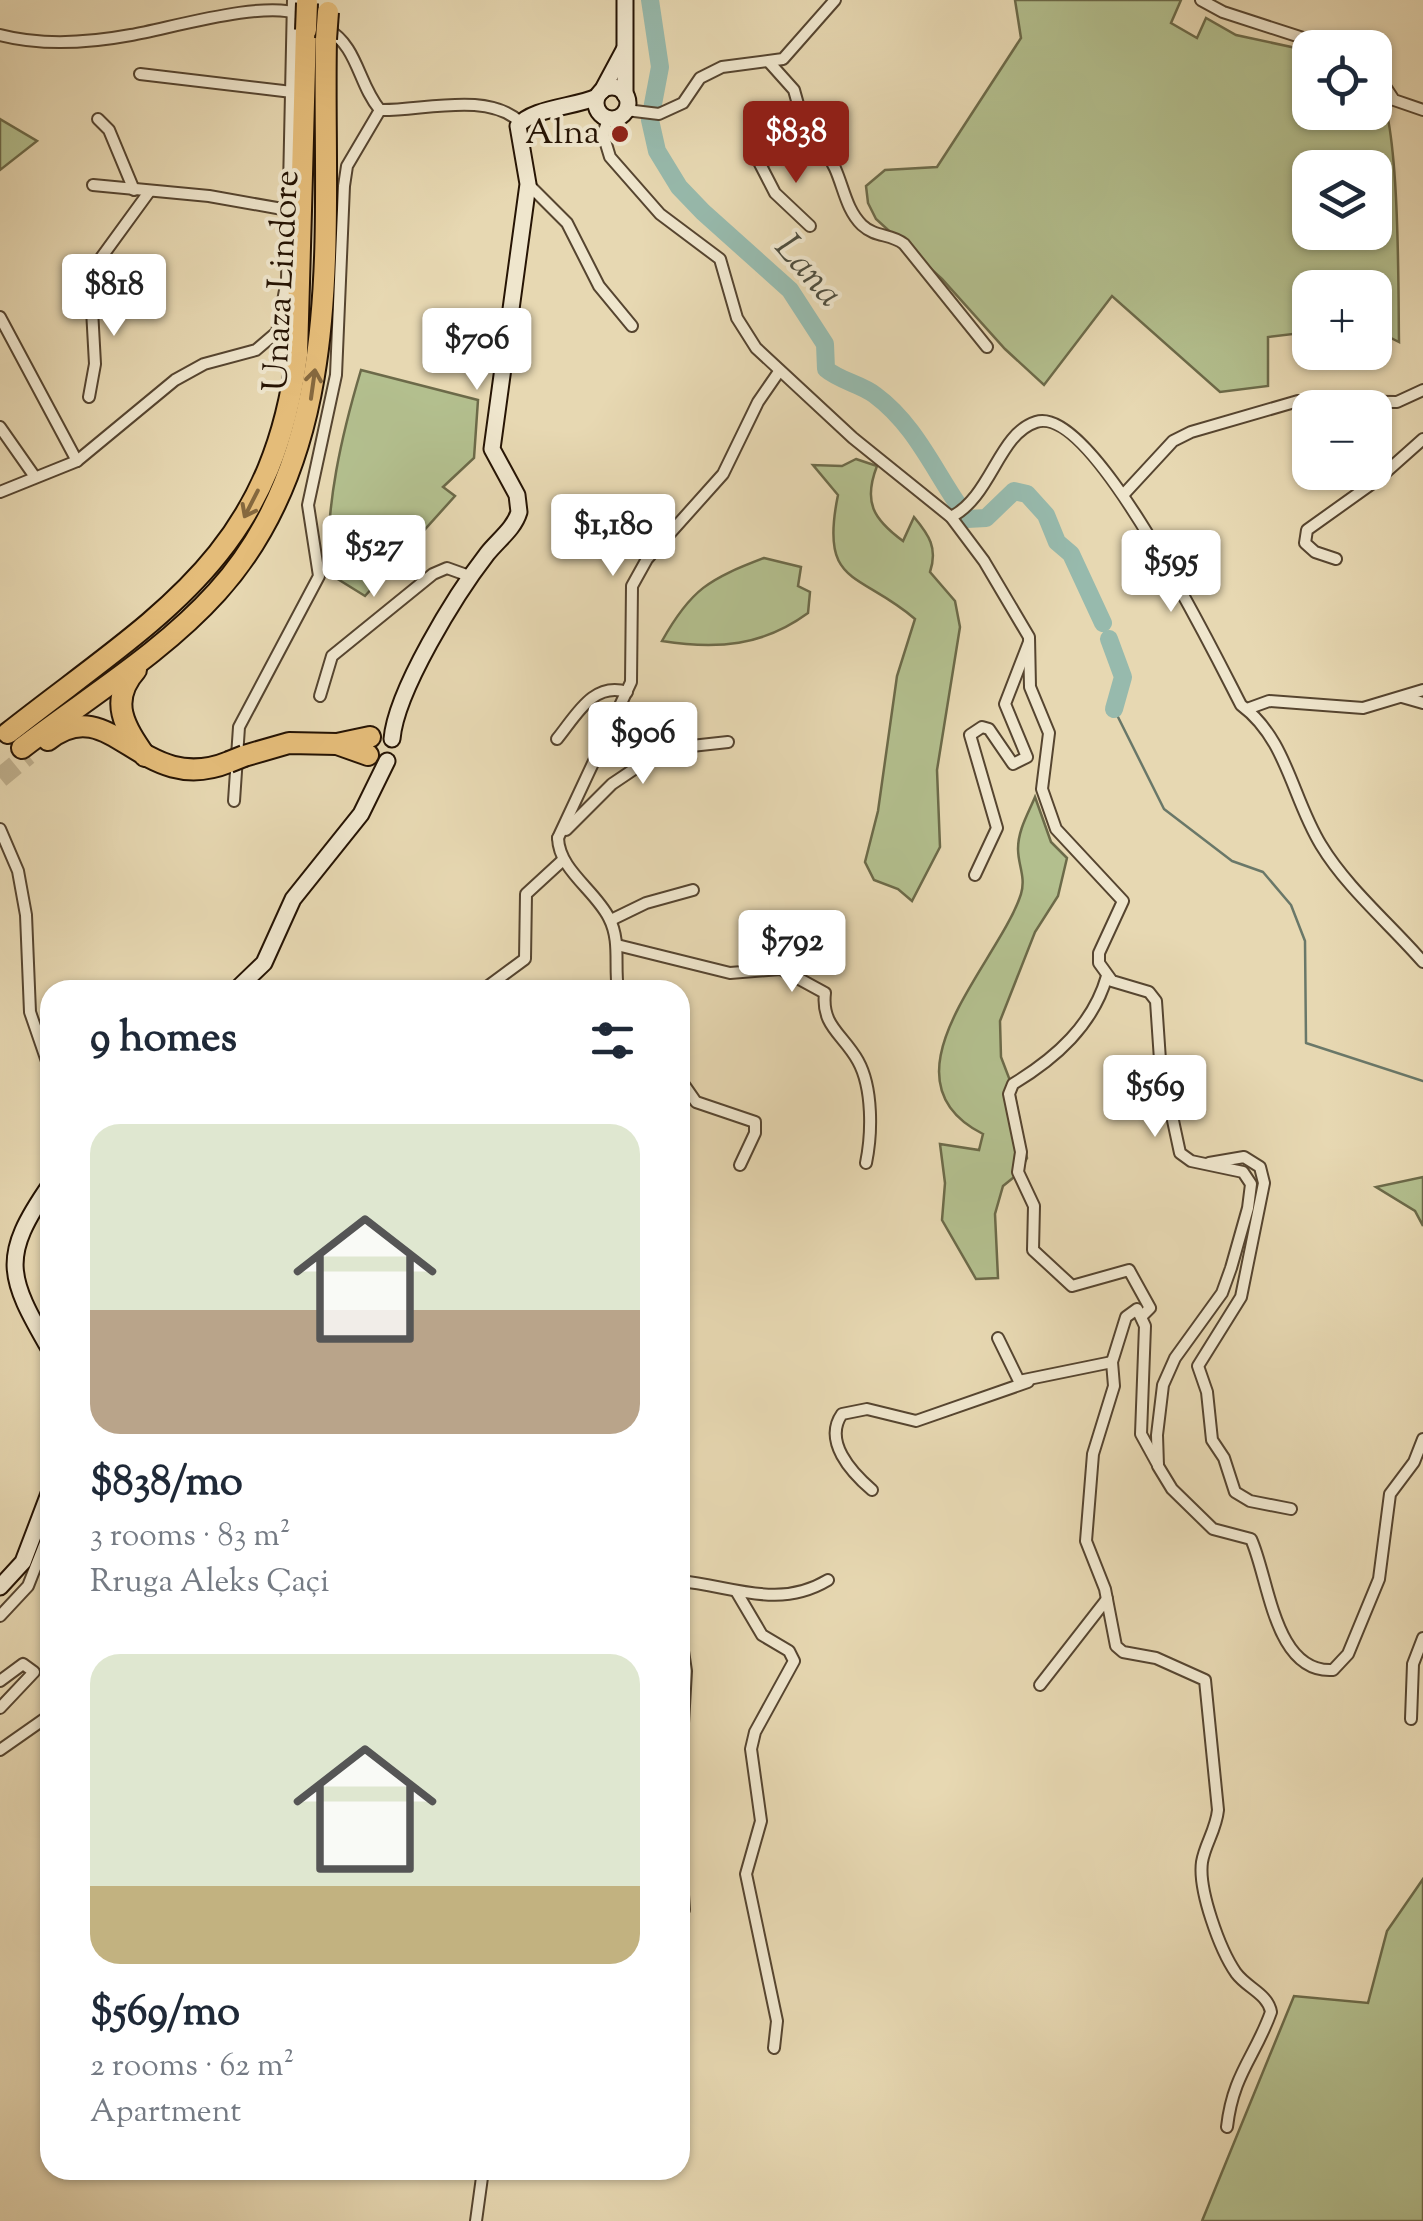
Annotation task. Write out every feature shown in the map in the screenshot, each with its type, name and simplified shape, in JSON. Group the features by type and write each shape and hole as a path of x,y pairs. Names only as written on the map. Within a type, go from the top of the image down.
{"highway":[{"name":"Unaza Lindore","path":"15,741 34,712 186,593 240,525 266,474 292,396 297,355 309,4"},
{"name":"Unaza Lindore","path":"15,741 155,648 219,590 256,539 301,442 314,381 322,284 326,39 309,4"},
{"path":"146,756 121,716 126,682 208,606 253,552 288,486 301,442"},
{"path":"15,741 83,726 110,733 165,768 188,772 296,742 379,748"}],"main road":[{"path":"246,980 264,963 300,888 361,814 374,784 379,748 404,690 472,577 520,512 518,495 492,449 528,184 517,138 520,122 601,105 618,118 626,103 625,0"},
{"path":"601,105 624,50"},
{"path":"601,105 612,88 626,103"},
{"path":"40,1200 20,1231 14,1258 21,1296 40,1331"},
{"path":"0,1587 40,1537"}],"street":[{"path":"626,103 659,114 683,102 707,74 743,62 769,62 792,52 835,0"},
{"path":"1200,0 1292,32"},
{"path":"0,35 50,43 129,36 235,12 309,4"},
{"path":"0,492 76,461 184,374 265,345 276,332 284,306 292,92 309,4"},
{"path":"309,4 347,44 380,110"},
{"path":"769,62 794,90 810,147"},
{"path":"140,74 292,92"},
{"path":"1392,97 1423,110"},
{"path":"380,110 475,104 500,109 520,122"},
{"path":"601,105 605,146 618,170 675,228 716,254 741,326 778,373 951,517 984,560 1030,641 1030,687 1049,733 1042,778 1046,803 1056,830 1123,901 1099,953 1106,976 1093,1014 1081,1030 1010,1088 1022,1152 1018,1172 1034,1206 1033,1250 1068,1285 1129,1270 1150,1308 1143,1314 1141,1434 1172,1489 1213,1529 1243,1533 1251,1539 1284,1636 1302,1661 1333,1670 1348,1654 1379,1579 1390,1494 1414,1462 1423,1439"},
{"path":"234,801 238,728 319,576 308,505 336,375 344,186 347,166 380,110"},
{"path":"98,119 109,130 134,190"},
{"path":"810,226 775,193 759,162 810,147 830,158 854,214 880,238 896,238 904,244 987,347"},
{"path":"528,184 566,223 599,286 632,326"},
{"path":"94,186 208,196 288,210"},
{"path":"90,396 94,364 90,273 149,192"},
{"path":"0,317 76,461"},
{"path":"618,980 617,945 610,920 563,860 558,838 627,692 632,659 628,612 632,586 647,559 723,474 758,402 778,373"},
{"path":"1124,494 1172,441 1191,432 1298,401 1397,402 1423,389"},
{"path":"951,517 978,496 1012,440 1034,422 1046,421 1063,428 1124,494 1247,709 1276,746 1320,844 1423,962"},
{"path":"0,428 36,477"},
{"path":"1336,559 1310,548 1305,542 1307,530 1378,480 1423,439"},
{"path":"320,696 332,656 433,574 446,568 472,577"},
{"path":"975,875 997,828 970,750 970,735 982,726 989,729 1013,764 1027,757 1005,704 1030,641"},
{"path":"557,739 600,691 614,688 627,692"},
{"path":"1247,709 1269,701 1363,708 1423,690"},
{"path":"1401,696 1423,704"},
{"path":"558,838 612,784 664,750 728,742"},
{"path":"1,834 18,871 26,915 30,1012 40,1041"},
{"path":"497,980 526,960 526,894 563,860"},
{"path":"610,920 693,890"},
{"path":"617,945 730,973 781,968 825,992 826,1019 864,1075 871,1139 866,1163"},
{"path":"1106,976 1153,996 1177,1147 1190,1161 1247,1176 1248,1208 1222,1292 1176,1358 1163,1386 1158,1466"},
{"path":"690,1093 696,1102 755,1122 756,1133 740,1165"},
{"path":"1207,1164 1244,1157 1260,1167 1264,1183 1240,1297 1198,1366 1207,1392 1212,1440 1235,1492 1250,1501 1291,1509"},
{"path":"1143,1314 1137,1310 1126,1317 1112,1362 1114,1386 1093,1454 1086,1541 1107,1598 1111,1638 1122,1652 1156,1658 1195,1673 1208,1689 1218,1810 1216,1828 1202,1865 1207,1905 1224,1954 1244,1982 1266,1998 1271,2012 1238,2075 1228,2102 1227,2127"},
{"path":"998,1338 1014,1374 1020,1381 1028,1382"},
{"path":"872,1490 837,1446 834,1433 842,1414 876,1410 916,1421 1028,1382 1112,1362"},
{"path":"0,1616 28,1586 39,1542"},
{"path":"690,1584 767,1597 803,1594 828,1580"},
{"path":"736,1591 762,1634 788,1650 794,1661 751,1749 762,1821 746,1874 777,2021 774,2048"},
{"path":"1040,1685 1107,1598"},
{"path":"1411,1719 1412,1664 1423,1638"},
{"path":"0,1681 23,1664 32,1666 33,1676 0,1708"},
{"path":"0,1750 40,1722"},
{"path":"476,2221 482,2180"}],"green space":[{"path":"1015,0 1181,0 1171,23 1197,38 1206,18 1236,35 1292,47 1292,130 1390,130 1394,164 1398,247 1399,342 1392,338 1392,270 1292,270 1292,334 1268,337 1268,386 1220,392 1112,296 1044,385 1005,349 942,279 876,219 868,203 866,186 885,170 937,167 1021,38"},
{"path":"0,119 37,141 0,170"},
{"path":"361,370 478,400 474,458 443,487 455,496 365,596 328,573 336,471"},
{"path":"856,459 877,466 871,500 884,525 903,541 914,517 924,530 932,549 930,572 955,601 960,627 937,770 940,847 912,901 898,889 874,880 865,862 878,811 897,676 915,619 848,574 839,562 834,546 838,495 813,465 842,466"},
{"path":"764,558 801,567 798,586 810,592 808,613 774,633 739,643 662,641 682,609 703,588"},
{"path":"1035,797 1051,842 1067,858 1058,896 1035,932 1000,1021 1001,1057 1014,1091 1027,1158 1019,1173 1003,1186 995,1214 998,1278 976,1279 942,1220 945,1183 940,1144 979,1150 983,1134 952,1111 940,1083 941,1052 953,1019 1021,894 1018,842"},
{"path":"1423,1177 1423,1226 1415,1211 1376,1187"},
{"path":"1423,1879 1423,2221 1202,2221 1294,1996 1368,2003 1387,1931"}],"waterway":[{"name":"Lana","path":"650,0 660,67 650,120 657,151 679,187 790,290 825,344 826,369 869,391 900,418 957,503"},
{"name":"Lana","path":"967,519 986,518 1014,491 1027,494 1046,515 1057,542 1071,554 1103,623"},
{"name":"Lana","path":"1109,639 1123,677 1114,709"},
{"path":"1114,709 1164,809 1232,861 1263,872 1291,905 1305,941 1306,1043 1423,1081"}],"tunnel":[{"path":"0,778 28,755"}],"place":[{"name":"Alna","path":"620,134"}]}
